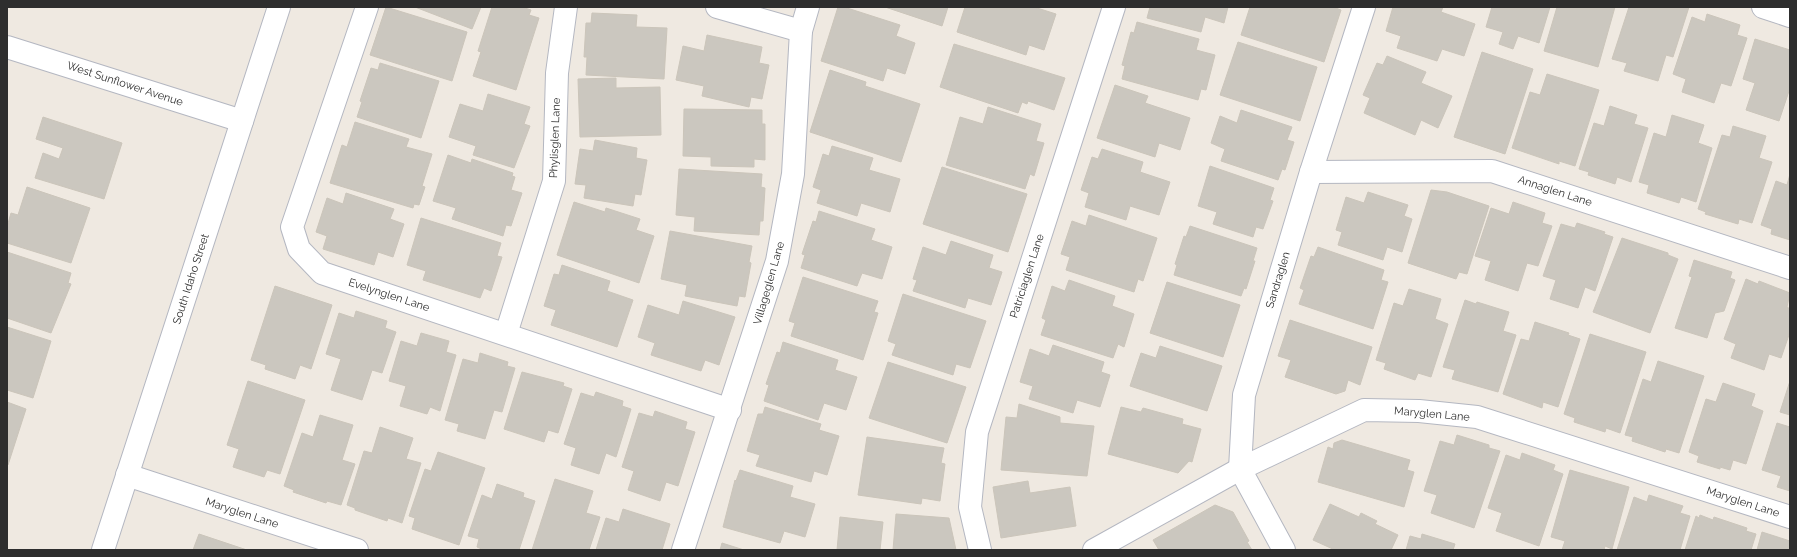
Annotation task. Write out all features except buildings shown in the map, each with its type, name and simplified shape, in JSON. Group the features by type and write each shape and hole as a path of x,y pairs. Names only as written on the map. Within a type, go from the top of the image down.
{"street":[{"name":"South Idaho Street","path":"102,550 279,7"},
{"name":"Evelynglen Lane","path":"367,7 292,227 299,249 322,273 730,410"},
{"name":"Phylisglen Lane","path":"506,334 554,181 557,73 566,7"},
{"path":"717,7 801,31"},
{"name":"Villageglen Lane","path":"683,550 778,261 793,174 801,31 808,7"},
{"name":"Patriciaglen Lane","path":"980,550 970,507 977,432 1114,7"},
{"name":"Sandraglen","path":"1240,469 1244,395 1311,172 1364,7"},
{"path":"1763,7 1790,16"},
{"name":"West Sunflower Avenue","path":"9,54 242,121"},
{"name":"Annaglen Lane","path":"1311,172 1492,171 1790,268"},
{"name":"Maryglen Lane","path":"1094,550 1240,469 1364,410 1419,411 1477,417 1790,517"},
{"path":"1240,469 1284,550"},
{"name":"Maryglen Lane","path":"127,475 357,550"}]}
